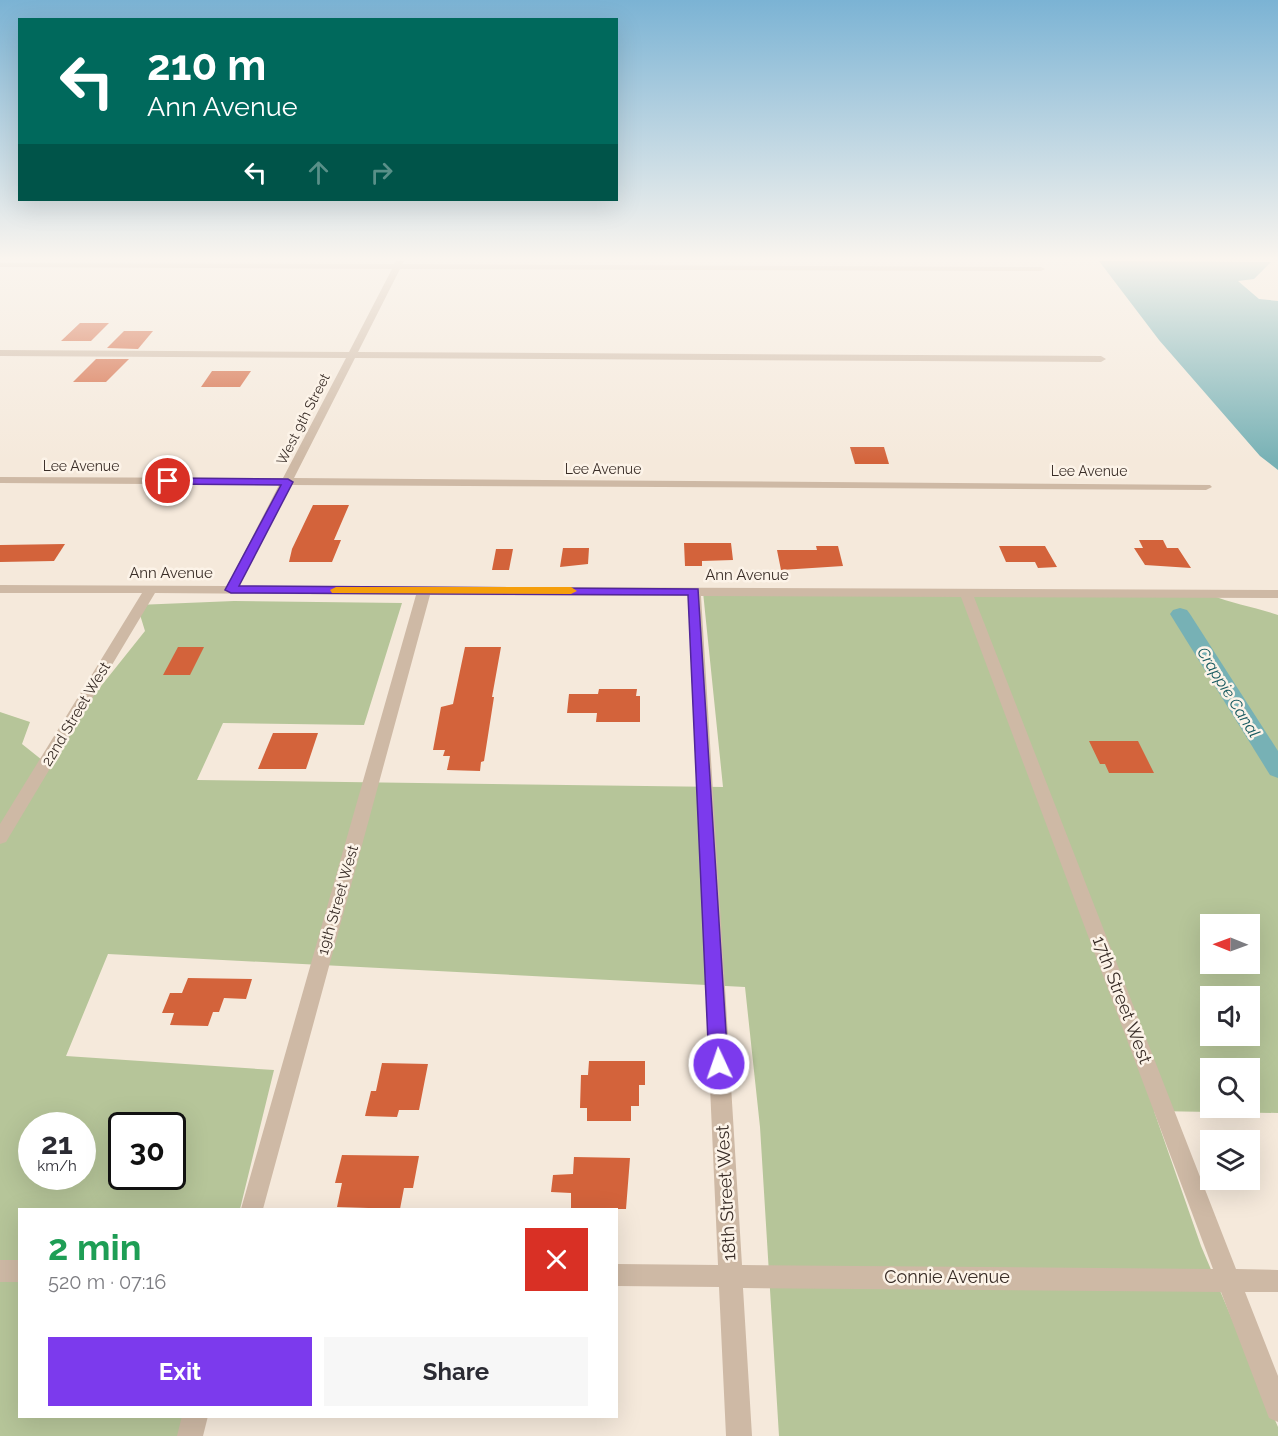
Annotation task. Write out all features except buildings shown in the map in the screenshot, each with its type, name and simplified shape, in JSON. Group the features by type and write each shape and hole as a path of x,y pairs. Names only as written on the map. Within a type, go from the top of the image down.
{"street":[{"name":"West 9th Street","path":"231,590 366,328"},
{"path":"0,353 1101,358"},
{"name":"Lee Avenue","path":"0,480 1206,487"},
{"name":"Ann Avenue","path":"0,589 1278,594"},
{"name":"22nd Street West","path":"0,838 151,589"},
{"name":"19th Street West","path":"252,1208 424,591"},
{"name":"18th Street West","path":"694,591 739,1436"},
{"name":"17th Street West","path":"966,592 1278,1409"},
{"path":"0,1271 18,1271"},
{"name":"Connie Avenue","path":"618,1275 1278,1281"},
{"path":"190,1436 194,1418"}],"green space":[{"path":"703,592 1209,594 1278,615 1278,1113 1260,1113 1260,1058 1200,1058 1200,1112 1154,1111 1201,1246 1278,1427 1278,1436 779,1436 760,1127 745,987 108,954 66,1056 274,1070 240,1208 18,1208 18,1418 183,1418 178,1436 0,1436 0,712 30,722 22,744 42,760 145,631 137,605 234,601 402,603 364,725 223,723 197,780 723,787"}],"water":[{"path":"1150,328 1278,328 1278,470 1260,456"}],"waterway":[{"name":"Crappie Canal","path":"1180,614 1278,770"}],"slow traffic":[{"path":"336,590 571,591"}],"route":[{"path":"168,481 288,482 231,590 694,591 719,1064"}]}
